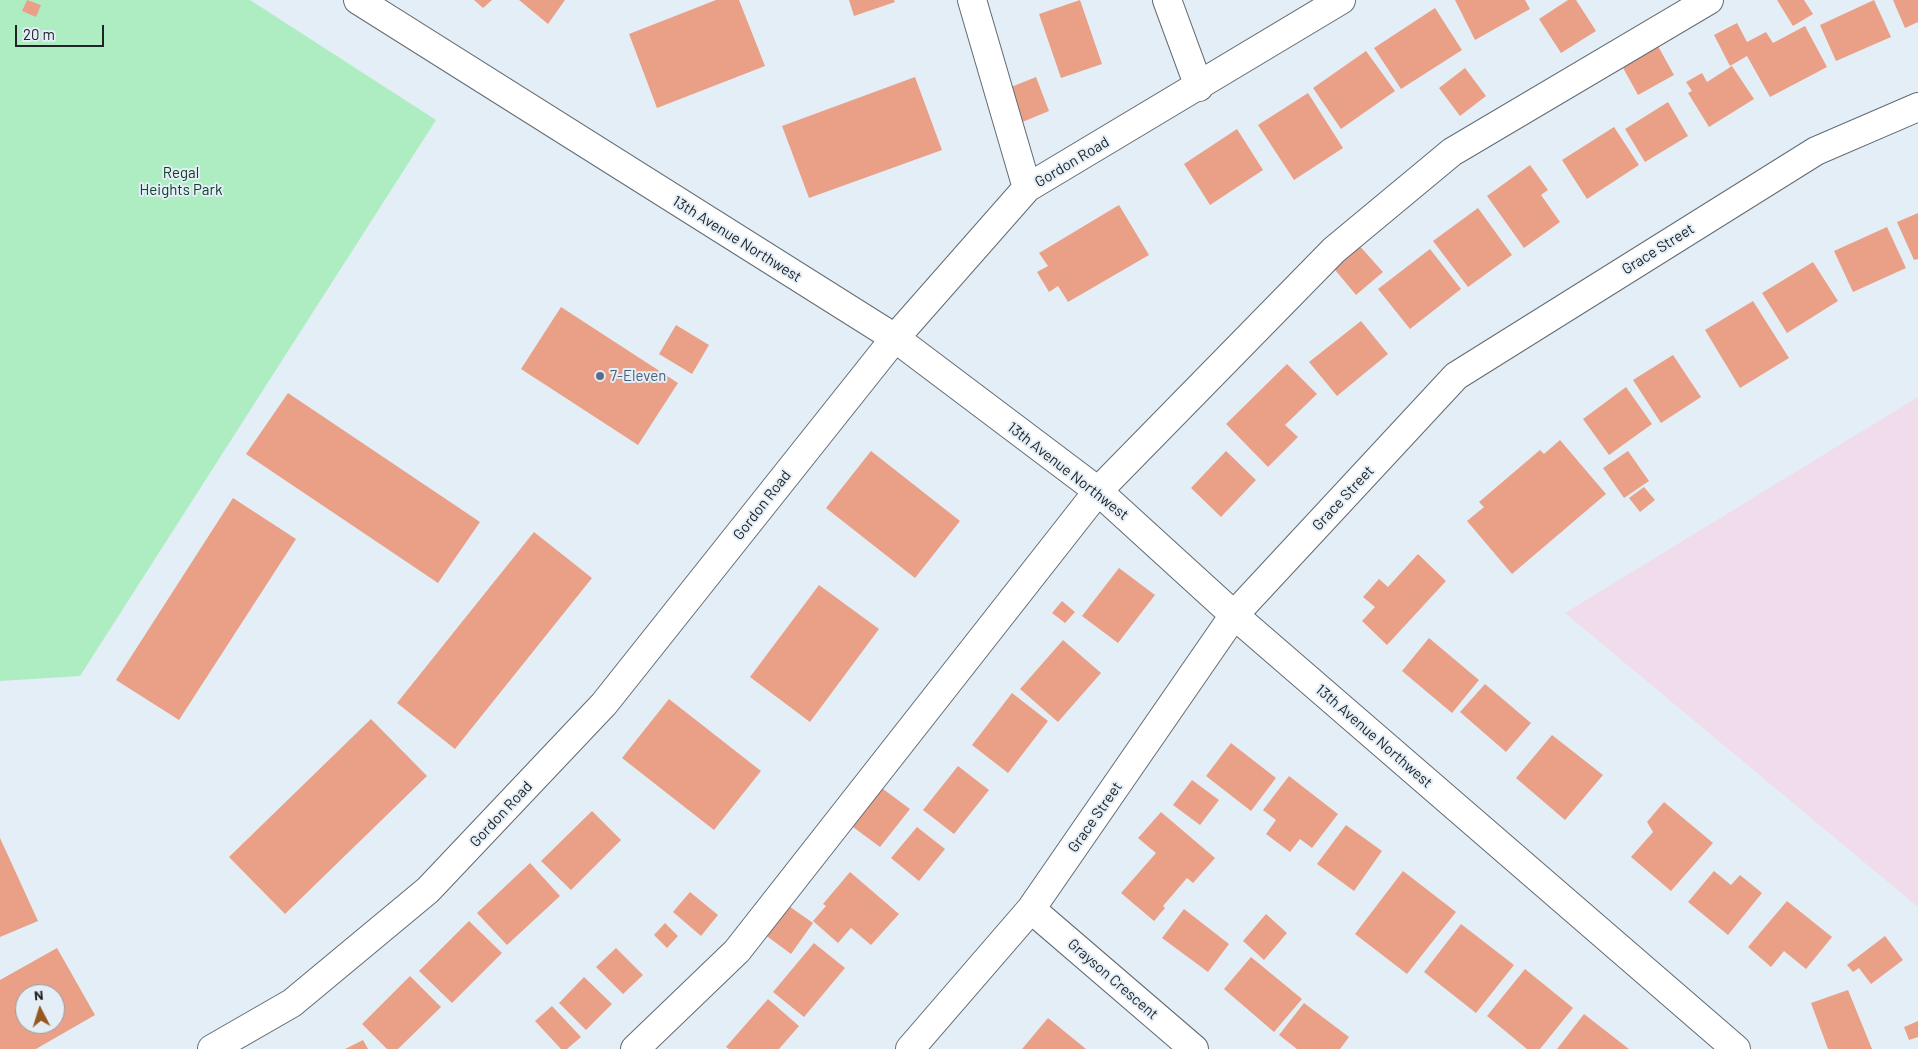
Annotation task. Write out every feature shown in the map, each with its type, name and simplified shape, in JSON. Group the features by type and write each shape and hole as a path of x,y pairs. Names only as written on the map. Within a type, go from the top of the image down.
{"street":[{"name":"13th Avenue Northwest","path":"358,0 895,338 1098,491 1234,615 1736,1049"},
{"path":"972,0 1027,188"},
{"path":"1166,0 1199,87"},
{"name":"Gordon Road","path":"212,1049 292,1003 428,890 604,704 895,338 1027,188 1199,87 1341,0"},
{"path":"635,1049 737,951 1098,491 1334,250 1452,152 1709,0"},
{"name":"Grace Street","path":"910,1049 1031,909 1234,615 1456,376 1816,151 1918,107"},
{"name":"Grayson Crescent","path":"1031,909 1194,1049"}],"shaded area":[{"path":"1918,397 1918,907 1565,613"}],"green space":[{"name":"Regal Heights Park","path":"0,0 250,0 436,120 80,676 0,681"}],"building":[{"path":"27,0 41,5 36,17 22,11"},
{"path":"474,0 492,0 483,8"},
{"path":"519,0 565,0 548,24"},
{"path":"716,0 739,0 765,66 657,108 629,34"},
{"path":"849,0 894,0 895,2 854,16"},
{"path":"1080,0 1102,64 1061,78 1039,14"},
{"path":"1455,0 1525,0 1530,9 1475,40"},
{"path":"1568,0 1576,0 1596,31 1561,53 1539,19"},
{"path":"1777,0 1804,0 1813,14 1793,26"},
{"path":"1874,0 1891,37 1836,61 1820,25"},
{"path":"1893,0 1918,0 1918,22 1905,28"},
{"path":"1435,8 1462,50 1401,89 1374,48"},
{"path":"1737,23 1747,42 1766,32 1773,43 1805,26 1827,67 1770,97 1747,56 1730,66 1714,35"},
{"path":"1658,46 1674,75 1638,95 1622,66"},
{"path":"1366,51 1395,91 1341,129 1313,88"},
{"path":"1732,66 1754,99 1709,127 1688,93 1692,91 1686,82 1702,73 1707,82"},
{"path":"1465,68 1486,96 1460,116 1439,88"},
{"path":"915,77 942,150 809,198 782,126"},
{"path":"1036,77 1049,111 1020,123 1006,89"},
{"path":"1308,93 1343,148 1294,180 1258,125"},
{"path":"1668,102 1688,136 1645,162 1625,129"},
{"path":"1614,127 1639,165 1587,199 1562,160"},
{"path":"1237,129 1263,170 1210,205 1184,164"},
{"path":"1530,165 1548,190 1541,195 1560,222 1524,248 1487,196"},
{"path":"1119,205 1149,255 1068,302 1058,286 1049,292 1037,272 1048,266 1039,253"},
{"path":"1478,208 1512,255 1468,287 1433,241"},
{"path":"1918,213 1918,259 1914,260 1897,222"},
{"path":"1887,227 1906,268 1853,292 1834,251"},
{"path":"1357,243 1383,272 1356,295 1331,265"},
{"path":"1430,249 1461,289 1410,329 1378,289"},
{"path":"1813,262 1838,301 1787,333 1762,293"},
{"path":"1753,301 1789,358 1740,388 1705,330"},
{"name":"7-Eleven","path":"561,307 678,383 638,445 521,369"},
{"path":"1361,321 1388,354 1337,396 1309,362"},
{"path":"676,325 709,345 692,374 659,354"},
{"path":"1673,355 1701,397 1661,423 1633,380"},
{"path":"1287,364 1317,394 1285,425 1298,437 1268,467 1226,424"},
{"path":"1626,387 1652,424 1609,455 1583,419"},
{"path":"288,393 480,522 438,583 246,454"},
{"path":"1560,440 1606,494 1512,574 1467,521 1484,507 1479,502 1540,450 1544,454"},
{"path":"871,451 960,521 915,578 826,508"},
{"path":"1226,451 1256,480 1221,517 1191,488"},
{"path":"1628,451 1649,481 1624,498 1603,468"},
{"path":"1644,487 1655,500 1640,512 1629,498"},
{"path":"233,498 296,539 179,720 116,680"},
{"path":"534,532 592,578 455,749 397,703"},
{"path":"1418,554 1446,581 1387,645 1362,621 1375,607 1363,597 1379,579 1388,587"},
{"path":"1119,568 1155,595 1118,643 1082,616"},
{"path":"819,585 879,629 810,722 750,677"},
{"path":"1062,601 1075,612 1065,623 1052,613"},
{"path":"1429,638 1479,680 1452,713 1402,671"},
{"path":"1063,640 1101,673 1058,722 1020,689"},
{"path":"1485,684 1531,723 1506,752 1460,712"},
{"path":"1012,693 1048,721 1008,773 972,745"},
{"path":"669,699 761,771 714,830 622,758"},
{"path":"371,719 427,776 285,914 229,857"},
{"path":"1552,735 1603,775 1565,820 1516,778"},
{"path":"1231,743 1276,778 1251,811 1206,776"},
{"path":"958,766 989,790 954,834 923,810"},
{"path":"1289,776 1338,814 1312,848 1300,839 1290,852 1266,834 1276,820 1263,810"},
{"path":"1192,780 1219,800 1200,825 1173,805"},
{"path":"879,786 910,809 880,847 849,824"},
{"path":"1664,802 1713,843 1671,891 1631,857 1653,832 1647,822"},
{"path":"592,811 621,840 571,890 541,861"},
{"path":"1161,812 1215,858 1193,883 1187,878 1163,906 1165,908 1154,921 1121,893 1156,853 1138,838"},
{"path":"1346,825 1382,851 1354,891 1317,864"},
{"path":"917,827 945,849 919,881 891,858"},
{"path":"0,838 38,921 0,937"},
{"path":"530,863 560,896 507,945 477,913"},
{"path":"1403,871 1456,912 1407,974 1355,934"},
{"path":"1714,871 1731,885 1740,875 1762,893 1728,935 1688,902"},
{"path":"850,872 899,914 871,945 851,928 838,943 813,921 826,906 823,904"},
{"path":"690,892 718,915 701,936 673,912"},
{"path":"1787,901 1832,937 1806,969 1784,951 1771,967 1748,947"},
{"path":"786,904 813,923 791,954 764,934"},
{"path":"1184,909 1229,944 1208,972 1162,938"},
{"path":"1266,914 1287,933 1264,960 1243,941"},
{"path":"469,921 502,953 452,1003 419,971"},
{"path":"665,923 678,936 667,948 654,935"},
{"path":"1461,924 1514,965 1476,1013 1424,972"},
{"path":"1885,936 1903,960 1871,984 1859,968 1853,972 1847,965"},
{"path":"814,943 845,968 804,1017 773,992"},
{"path":"57,948 95,1015 65,1032 65,984 15,984 15,1034 62,1034 36,1049 0,1049 0,980"},
{"path":"616,948 643,975 623,994 596,967"},
{"path":"1251,957 1302,999 1274,1032 1224,989"},
{"path":"1525,969 1573,1008 1540,1049 1527,1049 1487,1016"},
{"path":"410,976 441,1007 398,1049 387,1049 362,1024"},
{"path":"584,977 612,1004 586,1030 559,1003"},
{"path":"1848,990 1872,1049 1828,1049 1811,1003"},
{"path":"768,999 799,1026 779,1049 729,1049 726,1047"},
{"path":"1304,1003 1349,1037 1340,1049 1297,1049 1279,1035"},
{"path":"552,1006 581,1037 567,1049 561,1049 535,1021"},
{"path":"1584,1014 1629,1049 1557,1049"},
{"path":"1048,1018 1086,1049 1022,1049"},
{"path":"1918,1021 1918,1037 1909,1040 1904,1027"},
{"path":"363,1040 368,1049 345,1049"}],"place":[{"name":"7-Eleven","path":"600,376"}]}
